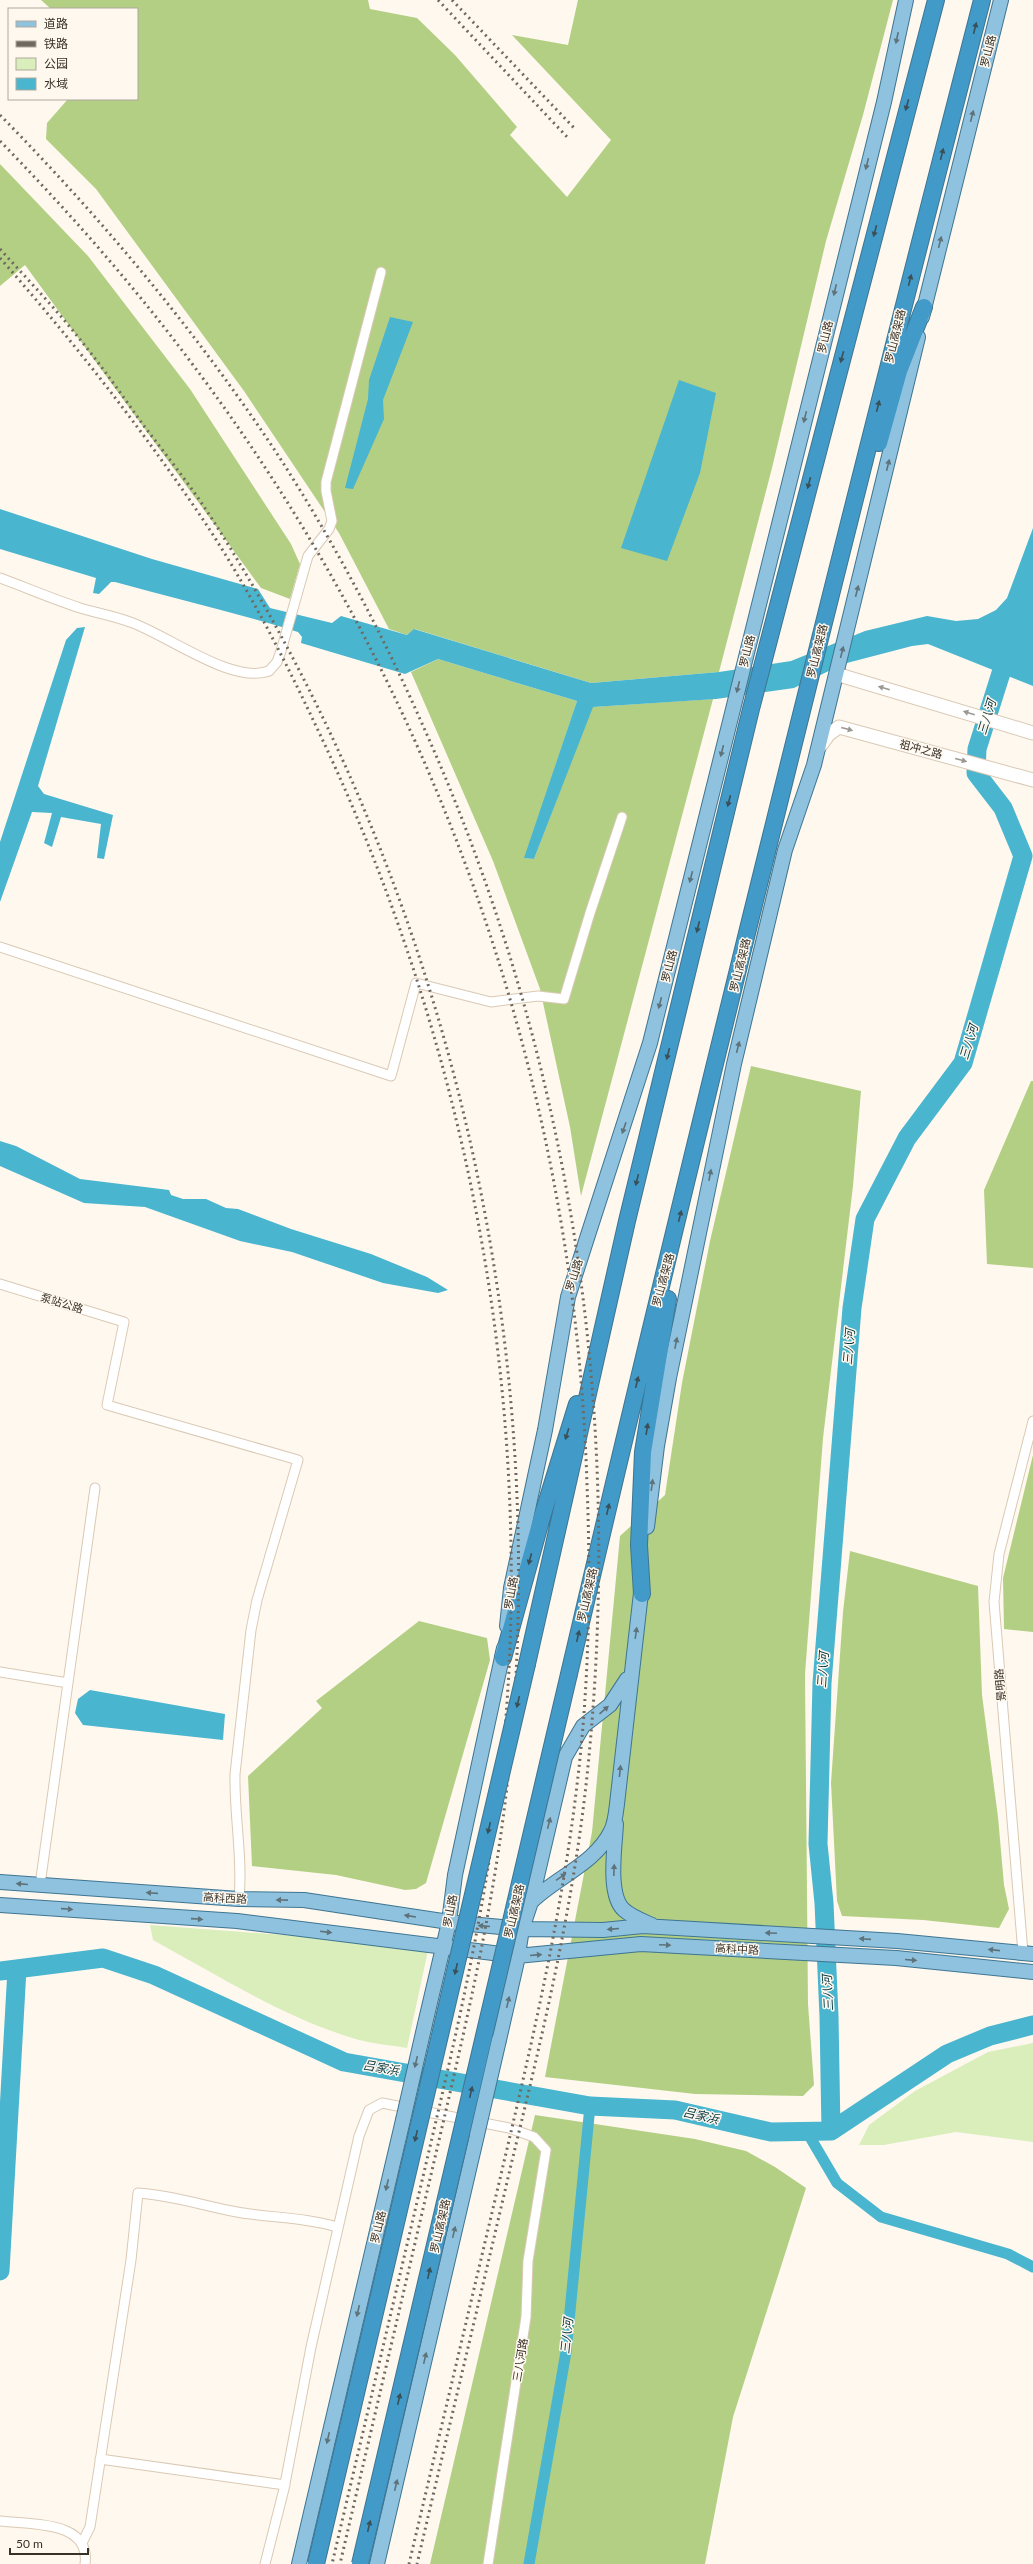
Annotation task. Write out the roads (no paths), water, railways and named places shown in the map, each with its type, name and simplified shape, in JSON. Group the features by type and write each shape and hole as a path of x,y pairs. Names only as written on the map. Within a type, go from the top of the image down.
{"highway":[{"path":"914,78 927,0"},
{"path":"316,2564 527,1664 627,1221 751,709 914,78 936,0"},
{"name":"罗山高架路","path":"360,2564 642,1362 675,1236 805,696 982,0"},
{"path":"842,552 887,418 899,371 924,307"},
{"path":"503,1658 627,1221"},
{"path":"642,1594 639,1545 643,1452 668,1298 675,1236"}],"main road":[{"name":"罗山路","path":"299,2564 449,1922 456,1875 503,1658 511,1588 545,1430 568,1297 648,1050 884,102 906,0"},
{"name":"罗山路","path":"531,1902 558,1878 591,1856 605,1842 612,1831 617,1804 631,1671 642,1594 648,1511 657,1446 718,1136 785,850 818,749 924,307 1001,0"},
{"path":"836,674 1033,733"},
{"name":"祖冲之路","path":"818,749 829,734 839,727 1030,779"},
{"name":"罗山路","path":"377,2564 499,2040 522,1929 531,1902 570,1746 582,1726 610,1705 622,1690 631,1671"},
{"path":"617,1804 614,1890 617,1902 624,1910 635,1918 658,1927"},
{"name":"高科西路","path":"0,1882 239,1900 304,1900 449,1922"},
{"name":"高科西路","path":"0,1905 237,1921 442,1947"},
{"name":"高科中路","path":"449,1922 522,1929 658,1927 810,1935 1028,1953"},
{"name":"高科中路","path":"442,1947 517,1956 641,1944 942,1962 1033,1972"}],"street":[{"path":"0,578 82,608 143,626 199,656 248,674 262,674 273,668 279,657 308,556 329,529 332,521 326,491 326,482 381,272"},
{"path":"0,947 391,1076 416,983 492,1002 538,996 564,1000 590,913 622,817"},
{"name":"泵站公路","path":"0,1284 124,1322 107,1405 298,1460 257,1600 251,1630 235,1774 234,1797 241,1874 239,1900"},
{"name":"景明路","path":"1028,1953 994,1602 999,1554 1033,1421"},
{"path":"40,1885 95,1488"},
{"path":"0,1672 68,1683"},
{"name":"三八河路","path":"337,2227 362,2125 365,2116 375,2106 389,2104 509,2128 524,2132 542,2143 546,2150 528,2261 526,2317 488,2564"},
{"path":"85,2564 83,2541 90,2527 118,2348 138,2192 172,2197 237,2212 312,2220 337,2227 285,2485 265,2564"},
{"path":"100,2459 285,2485"},
{"path":"0,2520 67,2530 83,2541"}],"water":[{"path":"390,317 413,322 383,400 384,419 353,489 345,488 368,399 369,380"},
{"path":"679,380 716,393 700,473 667,561 621,548"},
{"path":"0,509 152,559 258,589 270,608 332,623 341,616 407,635 414,629 591,683 719,672 791,661 865,631 927,616 956,621 978,619 996,610 1007,598 1033,528 1033,686 928,644 912,646 843,664 794,688 716,699 593,707 534,859 524,858 577,701 438,659 405,674 301,643 302,637 298,632 115,582 111,582 99,594 93,593 96,578 0,549"},
{"path":"85,627 38,786 44,794 113,815 104,859 97,858 101,824 61,817 52,847 44,843 52,813 32,812 0,902 0,842 66,640 77,628"},
{"path":"0,1141 16,1146 80,1179 169,1190 171,1195 183,1199 206,1199 226,1208 238,1209 291,1229 371,1254 427,1277 448,1290 438,1293 383,1283 292,1252 240,1241 145,1207 84,1203 0,1166"},
{"path":"90,1690 225,1714 223,1740 83,1725 75,1713 78,1699"}],"waterway":[{"name":"三八河","path":"831,2131 829,2016 824,1903 818,1844 822,1683 852,1308 865,1219 907,1138 963,1063 1023,856 1003,808 976,773 977,749 1001,673 1033,627"},
{"name":"吕家浜","path":"0,1971 103,1958 154,1975 344,2062 590,2106 675,2110 771,2132 831,2131 947,2054 990,2036 1033,2025"},
{"path":"0,2271 17,1969"},
{"name":"三八河","path":"529,2564 566,2352 590,2106"},
{"path":"807,2132 837,2183 881,2217 1008,2254 1033,2267"}],"railway":[{"path":"438,0 568,138"},
{"path":"452,0 576,130"},
{"path":"0,115 38,154 111,235 213,362 276,452 296,484 335,550 388,650 420,719 472,845 515,974 549,1104 574,1236 591,1370 598,1504 597,1640 587,1776 574,1874 545,2020 417,2564"},
{"path":"0,141 102,252 150,309 196,369 282,493 357,623 422,758 477,897 522,1041 555,1187 577,1335 587,1485 589,1598 581,1748 570,1835 544,1985 511,2134 409,2564"},
{"path":"0,249 82,342 197,496 214,522 296,664 366,813 422,967 466,1125 497,1286 515,1450 518,1614 508,1777 502,1826 486,1924 466,2021 340,2564"},
{"path":"0,258 54,321 106,386 204,521 250,596 316,726 370,850 416,978 453,1108 482,1241 500,1375 510,1510 510,1646 500,1781 494,1830 478,1927 458,2024 332,2564"}]}
